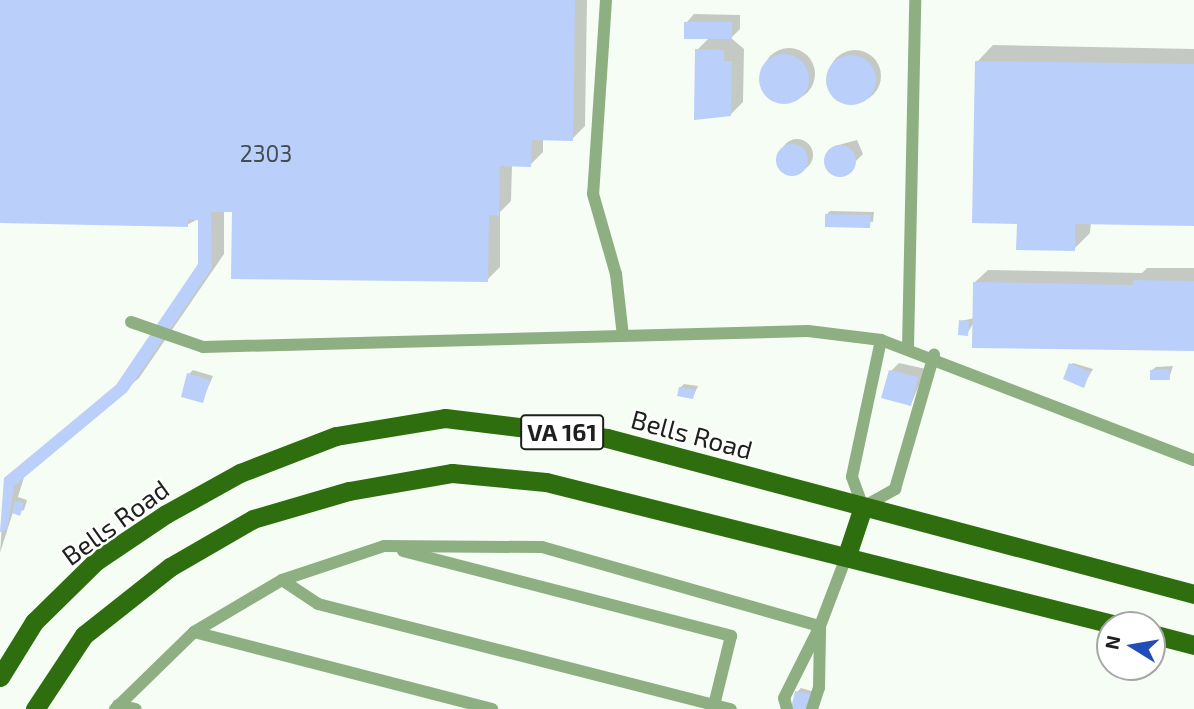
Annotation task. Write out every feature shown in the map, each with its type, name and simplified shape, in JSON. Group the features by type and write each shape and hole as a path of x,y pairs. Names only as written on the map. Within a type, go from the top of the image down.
{"main road":[{"name":"Bells Road","path":"0,677 34,622 96,561 240,472 336,436 444,418 594,436 1194,594"},
{"name":"VA 161","path":"35,709 84,635 170,567 253,519 349,491 452,473 546,482 847,555 1096,620"},
{"path":"847,555 863,507"},
{"path":"1166,638 1194,645"}],"lane":[{"path":"606,0 593,194 616,274 623,336"},
{"path":"908,348 915,0"},
{"path":"131,322 203,347 808,331 881,340 933,355 1194,460"},
{"path":"881,340 852,477 863,507 895,489 933,355"},
{"path":"117,707 194,632 282,580 384,546 542,547 820,625"},
{"path":"384,546 731,636 714,705"},
{"path":"787,709 784,698 820,625 847,555"},
{"path":"282,580 318,604 731,709"},
{"path":"812,709 819,688 820,625"},
{"path":"194,632 492,709"},
{"path":"117,707 136,709"}],"building":[{"path":"0,0 575,0 573,141 532,140 531,167 500,166 499,216 489,215 488,282 231,279 232,212 211,212 212,268 127,392 14,486 7,529 0,532 4,478 116,385 198,264 198,220 188,219 188,227 0,223"},
{"path":"684,22 732,22 732,39 684,39"},
{"path":"695,49 724,50 724,61 732,61 731,116 694,120"},
{"path":"784,54 802,61 809,79 802,97 784,104 766,97 759,79 766,61"},
{"path":"851,55 869,62 876,80 869,98 851,105 833,98 826,80 833,62"},
{"path":"975,61 1194,64 1194,226 1075,224 1075,251 1016,250 1017,224 972,223"},
{"path":"792,144 803,149 808,160 803,171 792,176 781,171 776,160 781,149"},
{"path":"840,145 851,150 856,161 851,172 840,177 829,172 824,161 829,150"},
{"path":"825,214 871,215 870,228 825,227"},
{"path":"1133,280 1194,281 1194,351 972,348 973,282 1133,285"},
{"path":"959,320 969,321 968,336 958,335"},
{"path":"1069,363 1090,372 1084,388 1063,379"},
{"path":"1169,369 1170,380 1150,380 1150,370"},
{"path":"889,370 918,377 911,406 881,398"},
{"path":"187,373 210,380 203,403 181,397"},
{"path":"679,387 695,390 693,399 677,396"},
{"path":"15,501 24,503 20,516 12,513"},
{"path":"795,691 813,695 809,709 791,709"}]}
